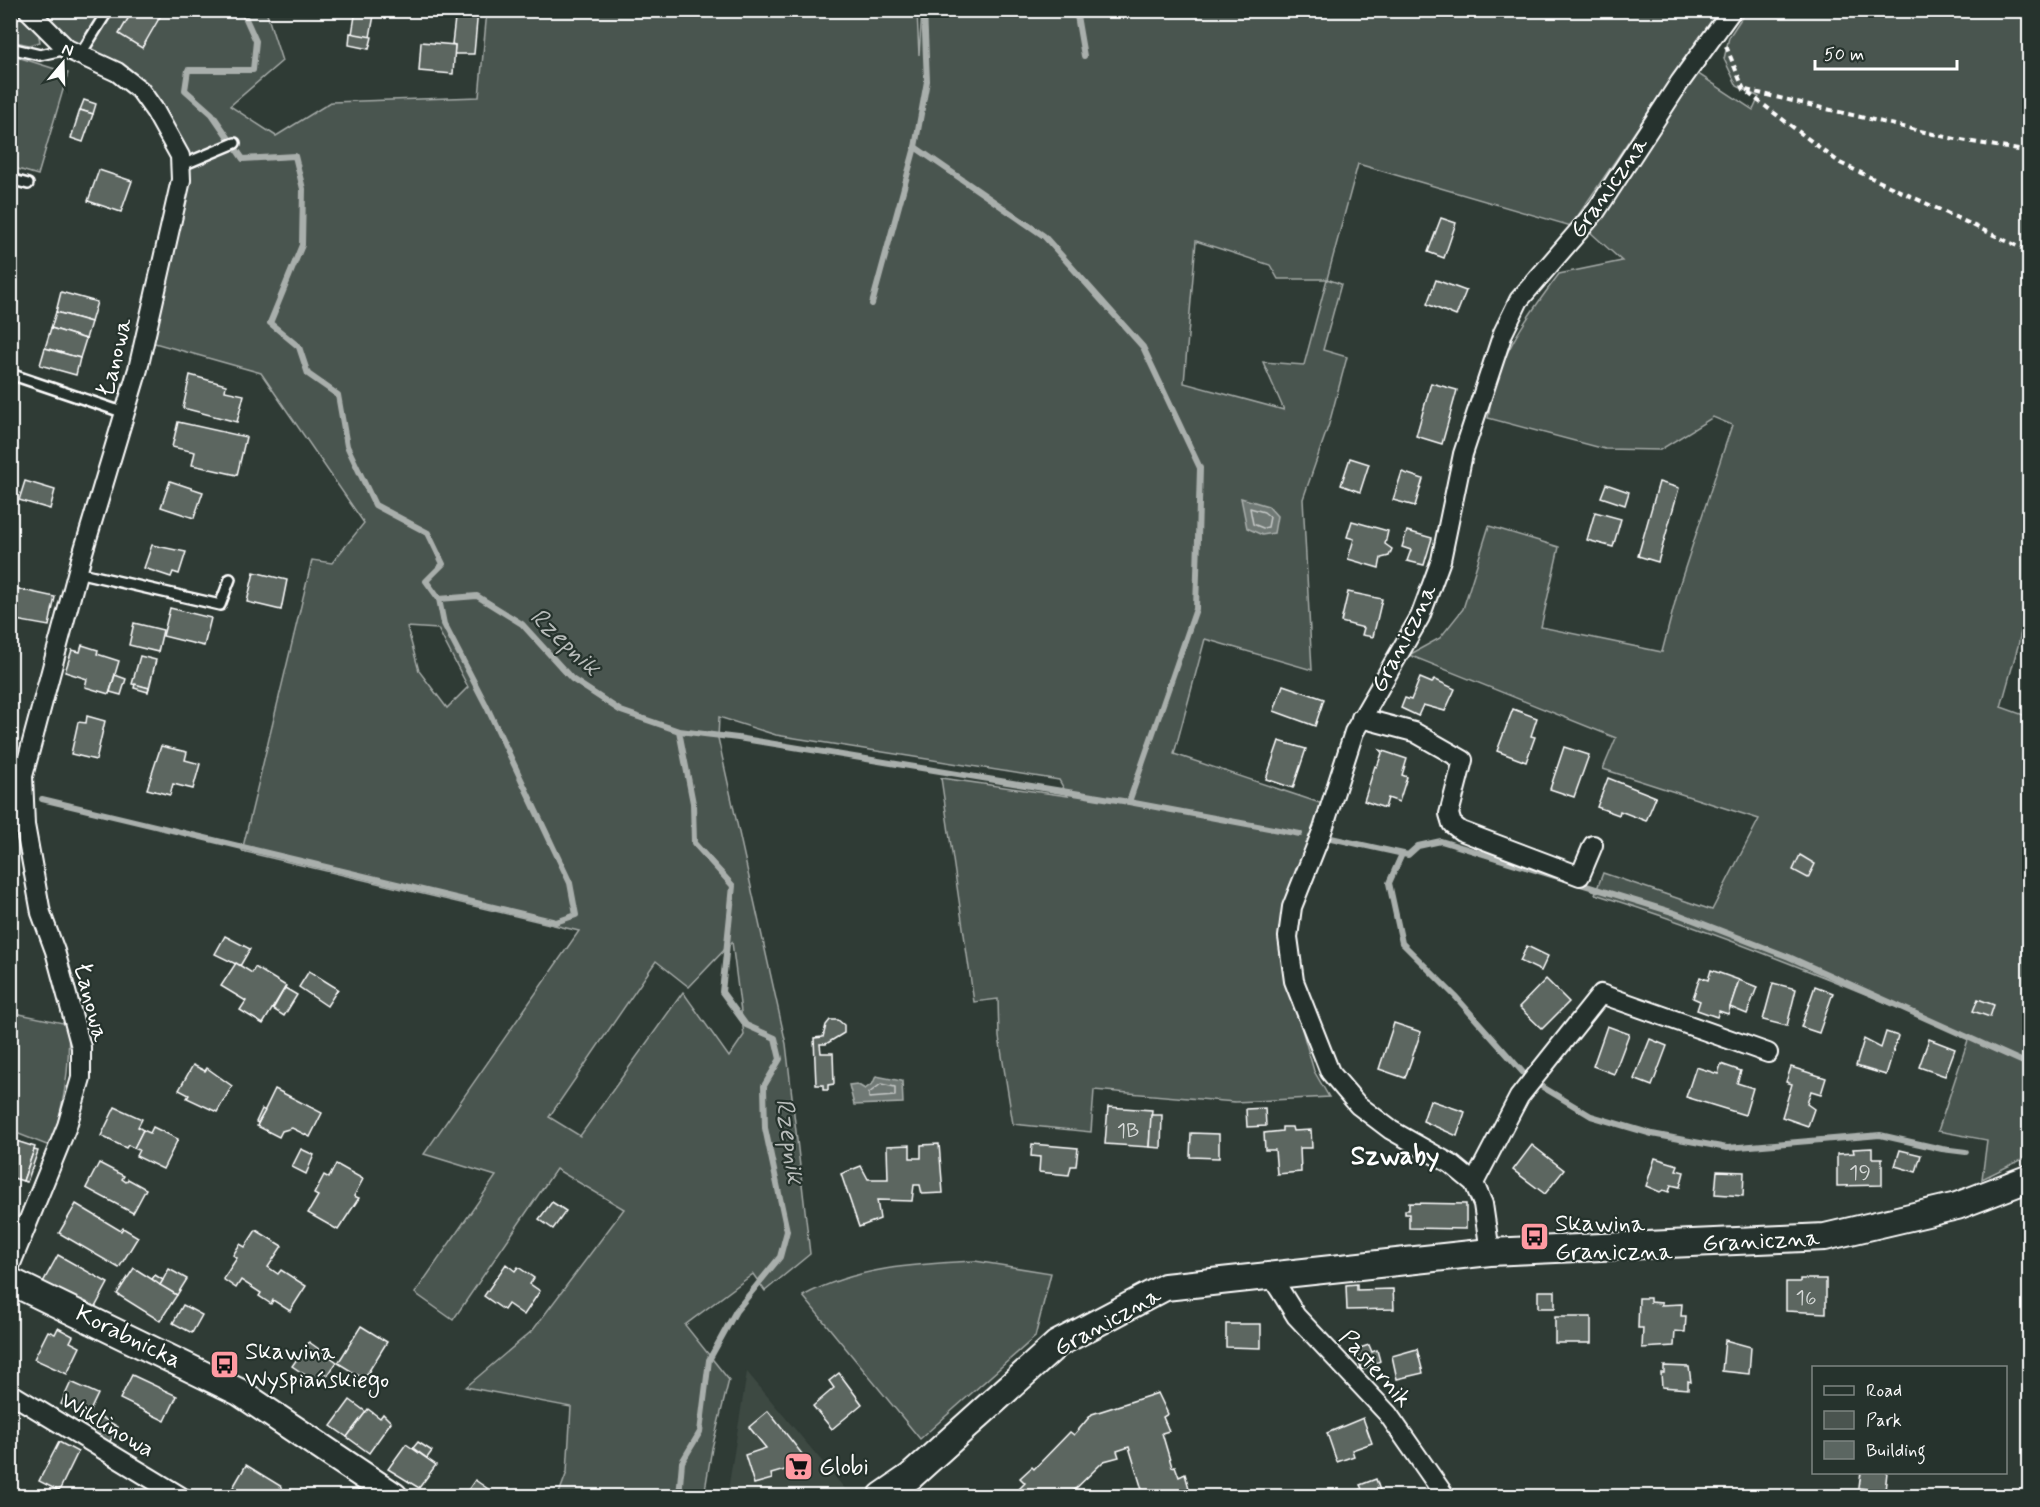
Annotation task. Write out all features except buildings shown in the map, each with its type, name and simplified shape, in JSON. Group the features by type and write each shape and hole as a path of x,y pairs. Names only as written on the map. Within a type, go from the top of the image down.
{"street":[{"name":"Łanowa","path":"10,1266 67,1126 81,1078 81,1047 55,951 41,913 17,770 138,369 181,180 180,156 140,90 117,72 74,52 28,10"},
{"name":"Graniczna","path":"1474,1182 1451,1164 1391,1130 1358,1105 1342,1089 1320,1053 1294,981 1288,937 1292,907 1361,718 1420,617 1429,595 1442,560 1463,454 1503,333 1519,300 1596,211 1680,82 1732,10"},
{"path":"1361,718 1414,732 1463,760 1449,813 1452,824 1461,831 1580,876 1593,845"},
{"path":"1490,1252 1483,1204 1474,1182 1518,1097 1601,994 1768,1053"},
{"name":"Graniczna","path":"882,1497 910,1476 1058,1344 1166,1287 1490,1252 1826,1238 1957,1206 2030,1178"},
{"name":"Pasternik","path":"1270,1274 1296,1316 1388,1414 1445,1497"},
{"name":"Korabnicka","path":"10,1281 239,1392 394,1497"},
{"name":"Wiklinowa","path":"10,1393 180,1497"}],"lane":[{"path":"10,48 40,55 74,52 108,10"},
{"path":"180,166 231,145"},
{"path":"10,179 28,184"},
{"path":"10,374 125,413"},
{"path":"77,572 220,605 230,579"}],"path":[{"path":"1719,29 1744,90 1840,163 2030,252"},
{"path":"1744,90 1950,138 2030,152"}],"shaded area":[{"path":"747,1372 851,1496 727,1496"}],"green space":[{"path":"10,11 19,11 38,31 40,42 29,45 11,41"},
{"path":"40,11 266,11 282,61 230,106 276,136 331,102 479,97 487,11 917,11 919,55 922,11 1728,11 1666,86 1571,226 1358,164 1327,279 1341,284 1323,350 1347,357 1329,424 1303,499 1312,670 1205,639 1174,754 1320,803 1288,981 1314,1071 1329,1097 1235,1102 1094,1090 1091,1132 1013,1124 999,1037 998,999 974,1002 941,778 1068,796 1059,780 776,735 719,717 718,738 786,1044 810,1254 765,1291 753,1274 685,1325 729,1380 712,1448 704,1496 558,1496 567,1472 571,1407 466,1387 533,1330 624,1209 556,1169 453,1320 415,1293 496,1176 424,1154 579,931 242,851 312,560 332,563 364,523 261,373 151,342 187,151 148,86 118,65 67,42 55,23","holes":["1196,241 1270,265 1278,279 1327,279 1304,365 1263,362 1284,410 1184,383","407,627 438,629 468,687 447,708 419,671","732,942 744,1035 729,1057 683,992 580,1136 549,1117 656,961 689,987"]},
{"path":"1746,11 2029,11 2030,589 2018,646 2001,707 2029,717 2029,1156 1982,1179 1987,1140 1938,1131 1969,1037 1737,943 1595,894 1603,873 1712,910 1759,819 1603,769 1616,738 1409,655 1440,638 1463,609 1489,526 1559,547 1541,627 1662,652 1680,583 1732,425 1713,417 1660,450 1605,449 1488,418 1498,377 1513,341 1559,274 1622,261 1590,232 1697,73 1753,110 1759,97 1737,86 1724,59 1729,37"},
{"path":"11,55 68,73 38,175 11,167"},
{"path":"10,1012 68,1024 69,1041 65,1086 52,1147 11,1131"},
{"path":"975,1261 1051,1273 1035,1337 920,1439 803,1296 823,1286 865,1273 909,1266"}],"water":[{"path":"1241,498 1268,506 1277,516 1274,533 1262,535 1247,528"},
{"path":"876,1076 902,1081 903,1103 854,1105 849,1085 857,1084 865,1089 873,1083"}],"waterway":[{"name":"Rzepnik","path":"242,10 256,41 253,70 188,70 185,90 212,114 243,159 295,156 303,189 302,245 270,323 299,347 308,374 338,395 347,446 375,505 428,533 443,564 426,581 439,599 477,596 522,624 572,679 621,711 679,731 693,803 694,843 733,886 722,992 746,1025 775,1038 780,1059 764,1086 765,1128 787,1231 780,1257 736,1311 709,1360 700,1432 682,1462 679,1496"},
{"path":"872,304 915,147 927,81 924,10"},
{"path":"1076,10 1084,56"},
{"path":"915,147 1044,236 1143,347 1200,468 1196,609 1129,802"},
{"path":"42,799 556,922 576,915 570,883 486,705 444,624 439,599"},
{"path":"679,731 738,738 1129,802 1300,834"},
{"path":"1331,838 1408,855 1418,846 1441,841 1561,878"},
{"path":"1402,854 1389,883 1402,943 1455,996 1527,1077"},
{"path":"1577,883 1675,913 1789,957 2030,1065"},
{"path":"1536,1083 1591,1116 1652,1134 1727,1148 1880,1135 1966,1152"}],"place":[{"name":"Skawina Graniczna","path":"1534,1237"},
{"name":"Skawina Wyspiańskiego","path":"224,1365"},
{"name":"Globi","path":"798,1466"}],"district":[{"name":"Szwaby","path":"1395,1155"}]}
